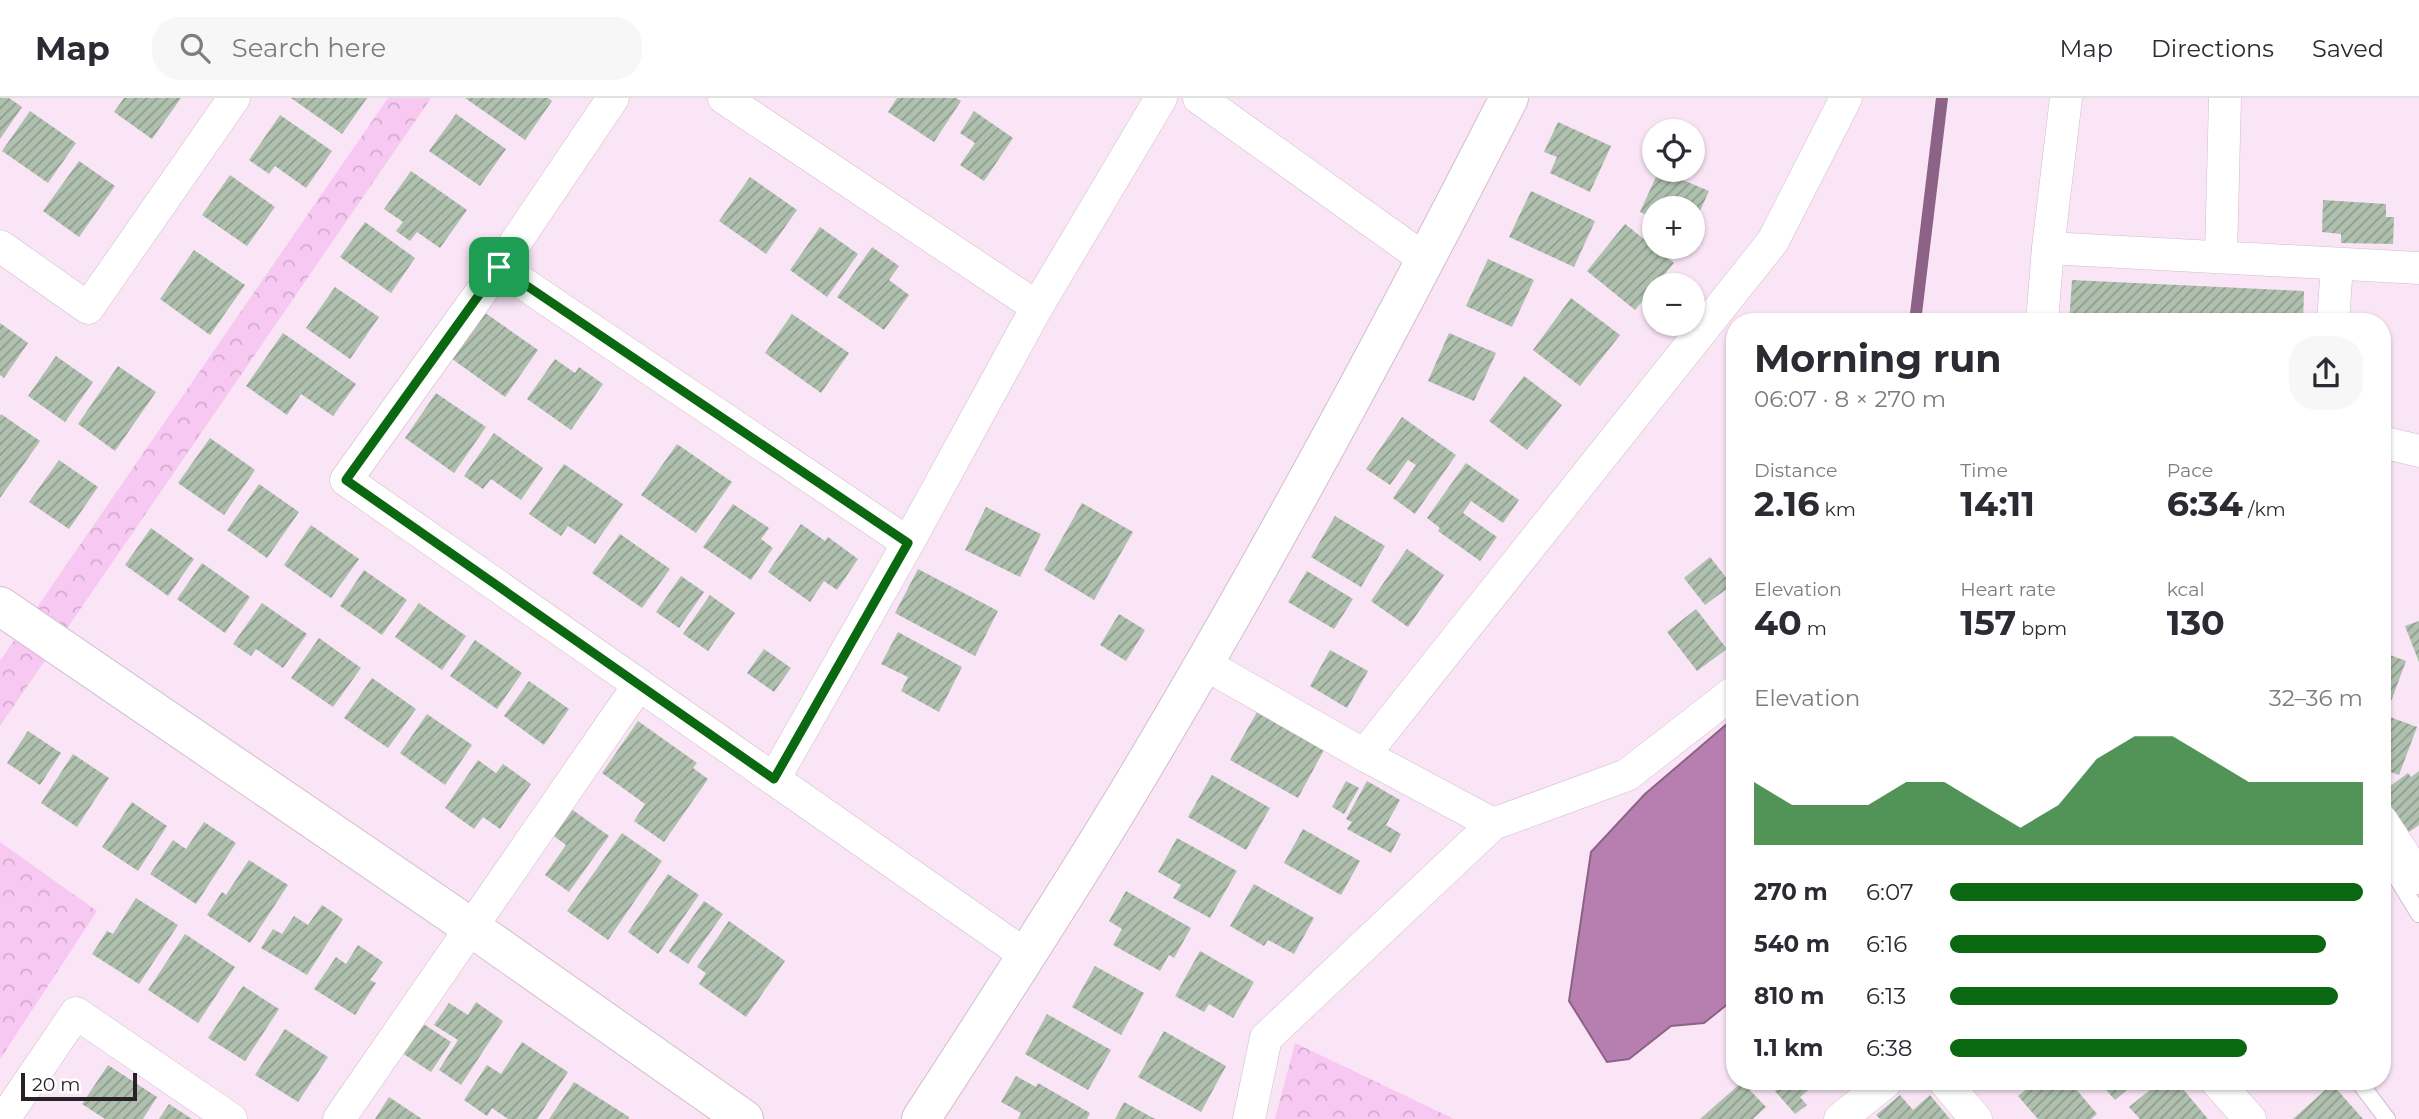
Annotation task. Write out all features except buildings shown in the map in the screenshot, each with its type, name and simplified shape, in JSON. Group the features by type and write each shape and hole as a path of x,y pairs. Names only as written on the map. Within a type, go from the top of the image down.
{"street":[{"path":"0,246 88,308 234,98"},
{"path":"613,98 499,267 346,480 1027,956"},
{"path":"724,98 1037,307"},
{"path":"774,779 908,543 1037,307 1161,98"},
{"path":"1199,98 1426,260"},
{"path":"921,1119 1119,808 1203,663 1317,463 1509,98"},
{"path":"1364,755 1773,241 1846,98"},
{"path":"2043,313 2066,98"},
{"path":"2221,256 2225,98"},
{"path":"2048,248 2419,268"},
{"path":"2334,313 2337,265"},
{"path":"499,267 908,543"},
{"path":"2391,444 2419,452"},
{"path":"0,606 472,928 744,1119"},
{"path":"1203,663 1364,755 1493,824"},
{"path":"339,1119 638,686"},
{"path":"1249,1119 1266,1038 1493,824 1626,775 1726,698"},
{"path":"2391,835 2419,878"},
{"path":"4,1119 76,1013 231,1119"},
{"path":"1840,1119 1876,1090"},
{"path":"1952,1090 1976,1119"},
{"path":"2224,1090 2250,1119"}],"lane":[{"path":"2391,868 2419,914"},
{"path":"2365,1090 2387,1119"}],"green space":[{"path":"388,98 431,98 0,726 0,661"},
{"path":"0,842 97,911 0,1059"},
{"path":"1295,1043 1454,1119 1275,1119"}],"shaded area":[{"path":"1726,725 1726,1005 1704,1023 1671,1026 1629,1059 1607,1062 1569,1001 1591,852 1645,794"}],"waterway":[{"path":"1916,313 1942,98"}],"route":[{"path":"499,267 908,543 774,779 346,480 499,267"}]}
